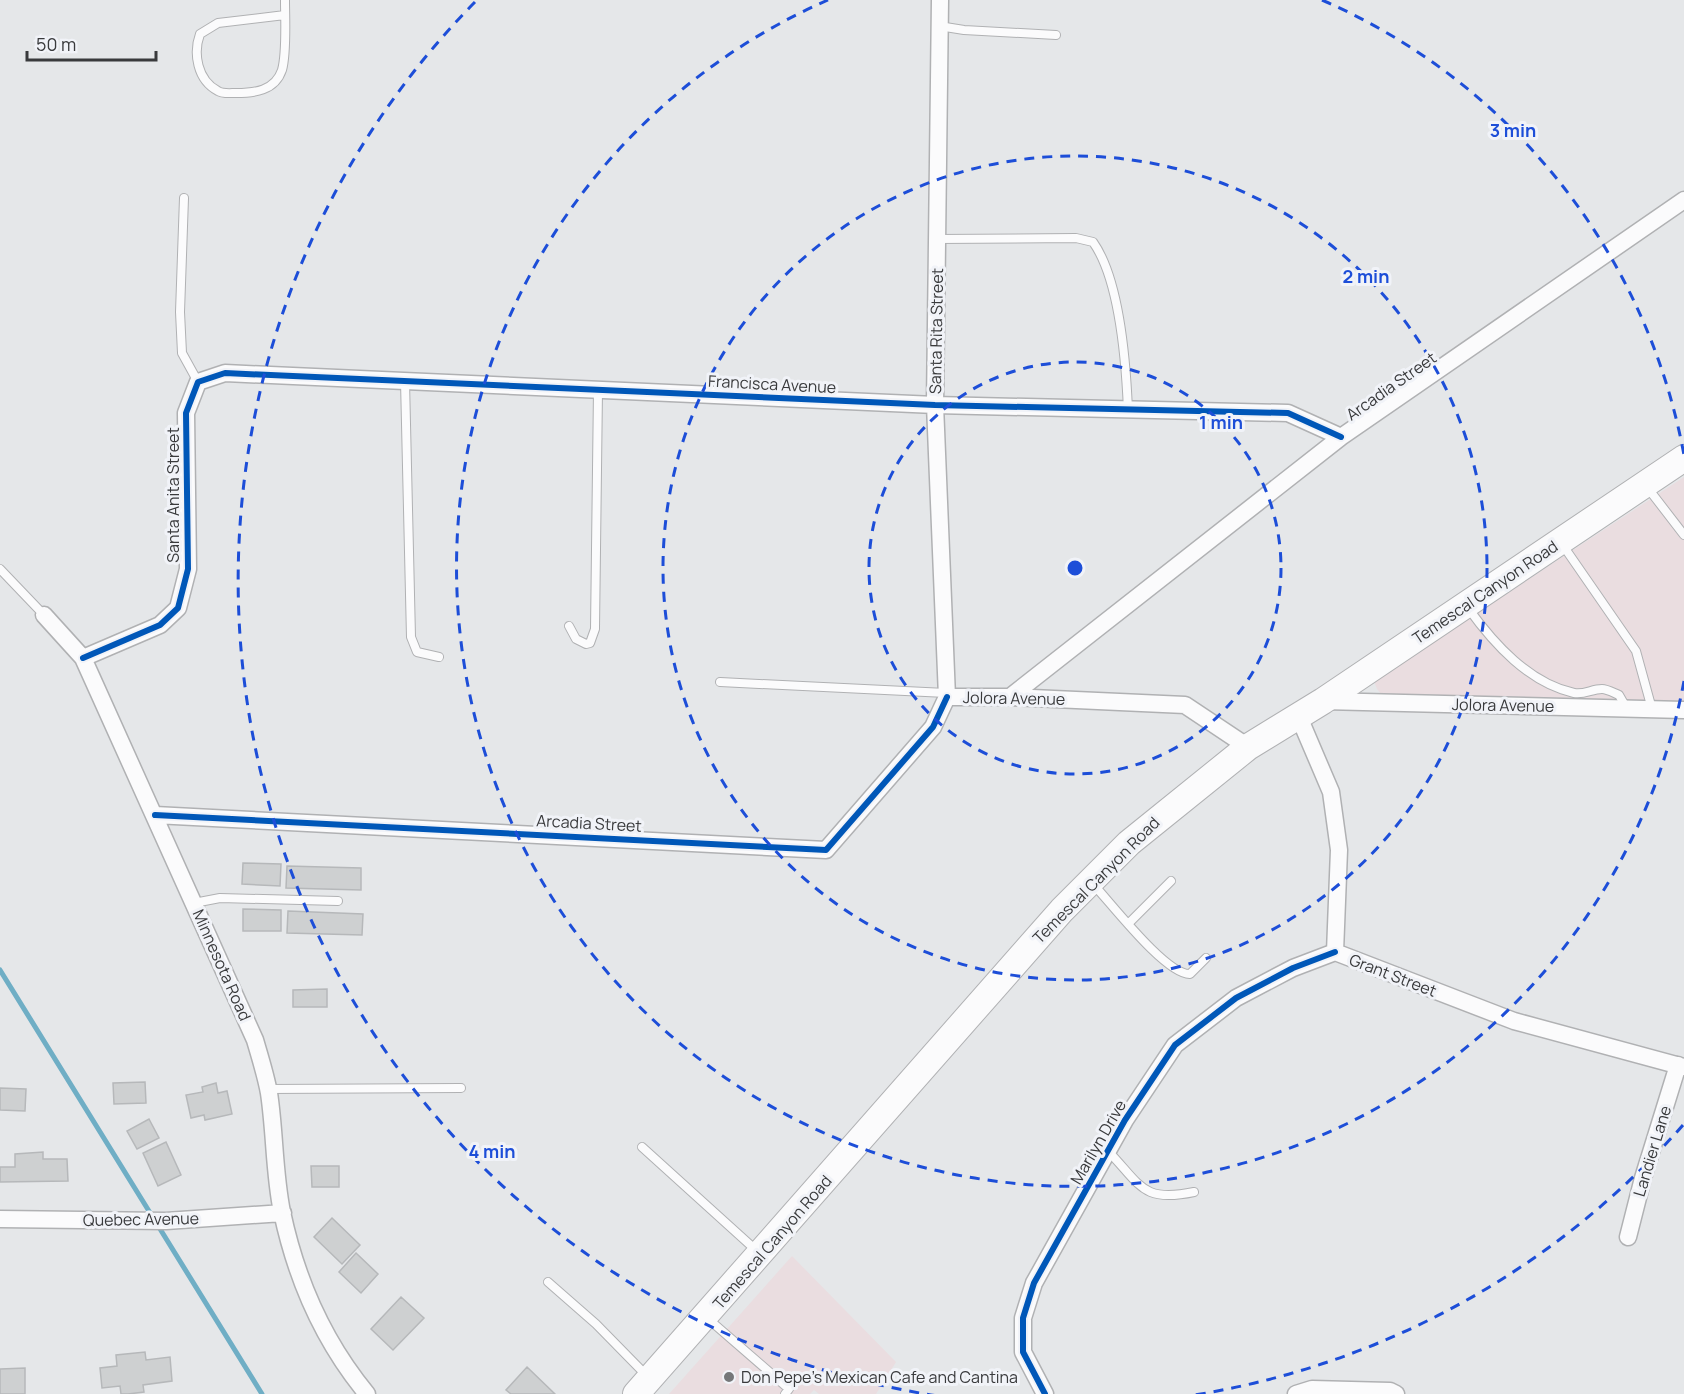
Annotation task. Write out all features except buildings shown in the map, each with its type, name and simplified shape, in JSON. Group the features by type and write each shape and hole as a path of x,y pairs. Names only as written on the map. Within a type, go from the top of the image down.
{"main road":[{"name":"Temescal Canyon Road","path":"643,1386 1062,910 1176,803 1248,747 1299,717 1684,458"}],"street":[{"name":"Santa Rita Street","path":"940,0 936,405 947,695"},
{"name":"Arcadia Street","path":"1010,697 1341,437 1684,200"},
{"name":"Francisca Avenue","path":"198,382 225,372 936,405 1288,413 1341,437"},
{"name":"Santa Anita Street","path":"83,658 160,625 178,608 188,569 186,413 198,382"},
{"name":"Minnesota Road","path":"44,615 83,658 255,1040 268,1089 282,1213 301,1276 328,1340 367,1394"},
{"name":"Arcadia Street","path":"155,815 826,850 933,727 947,695"},
{"name":"Jolora Avenue","path":"947,695 1185,705 1248,747"},
{"name":"Jolora Avenue","path":"1323,701 1684,710"},
{"name":"Grant Street","path":"1299,717 1331,792 1339,850 1335,952 1514,1021 1681,1066"},
{"name":"Marilyn Drive","path":"1045,1394 1023,1352 1023,1318 1034,1283 1125,1120 1175,1045 1236,998 1293,968 1335,952"},
{"name":"Landier Lane","path":"1628,1237 1681,1066"},
{"name":"Quebec Avenue","path":"0,1219 166,1221 282,1213"},
{"path":"1296,1394 1312,1389 1390,1391 1396,1394"}],"lane":[{"path":"285,0 285,15 282,70 276,82 258,93 219,92 209,84 198,68 196,56 201,34 218,22 285,15"},
{"path":"939,26 964,30 1056,35"},
{"path":"184,198 180,312 182,353 198,382"},
{"path":"937,239 1076,238 1093,242 1102,255 1108,273 1124,353 1128,410"},
{"path":"405,381 411,637 417,652 439,657"},
{"path":"569,626 576,639 586,644 590,643 595,629 598,390"},
{"path":"1644,484 1684,536"},
{"path":"1560,541 1636,651 1652,710"},
{"name":"Minnesota Road","path":"0,569 44,615"},
{"path":"1466,605 1489,636 1532,675 1560,689 1578,694 1603,689 1619,695 1627,709"},
{"path":"720,682 947,695"},
{"path":"1129,923 1171,881"},
{"path":"1090,882 1164,963 1183,974 1190,974 1206,958"},
{"path":"194,903 220,898 338,901"},
{"path":"268,1089 461,1088"},
{"path":"642,1147 760,1255"},
{"path":"1108,1151 1147,1192 1161,1197 1194,1192"},
{"path":"548,1282 596,1324 643,1386"},
{"path":"706,1316 789,1389 785,1394"}],"shaded area":[{"path":"1684,477 1684,702 1382,695 1377,689 1374,681"},
{"path":"792,1256 896,1362 876,1394 819,1394 814,1390 810,1394 669,1394"}],"waterway":[{"path":"0,970 152,1216"},
{"path":"157,1224 262,1394"}],"cycle path":[{"path":"83,658 160,625 178,608 188,569 186,413 198,382 225,373 935,405 1288,413 1341,437"},
{"path":"155,815 826,850 933,727 947,697"},
{"path":"1045,1394 1023,1352 1023,1318 1034,1283 1125,1120 1175,1045 1236,998 1293,968 1335,952"}],"place":[{"name":"Don Pepe's Mexican Cafe and Cantina","path":"729,1377"}]}
